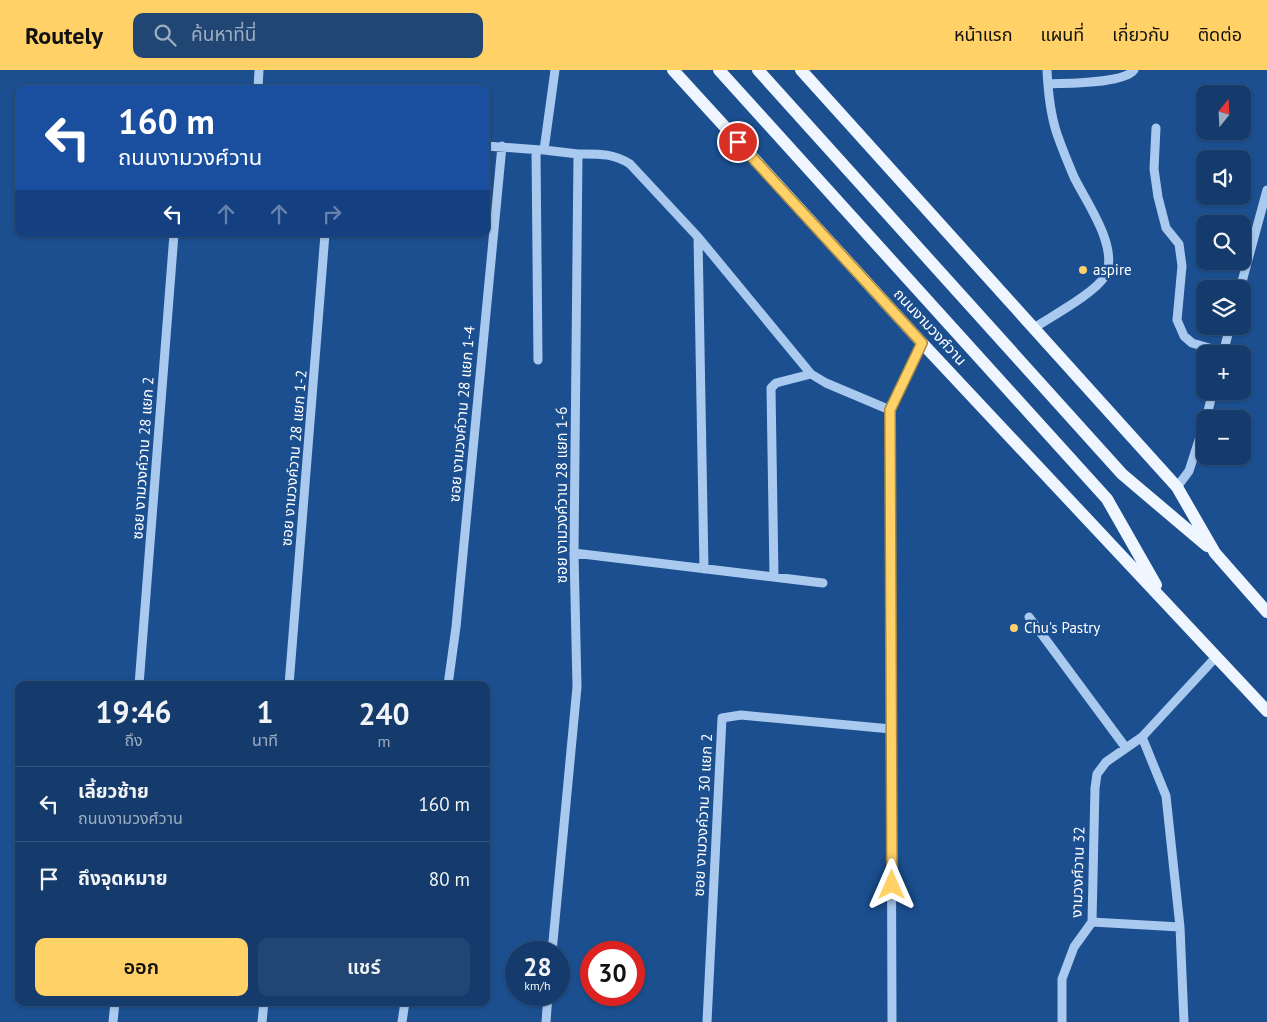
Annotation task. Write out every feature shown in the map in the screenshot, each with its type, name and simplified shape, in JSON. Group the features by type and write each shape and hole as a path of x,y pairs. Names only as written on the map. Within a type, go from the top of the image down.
{"main road":[{"name":"ถนนงามวงศ์วาน","path":"673,70 922,343 1267,711"},
{"name":"ถนนงามวงศ์วาน","path":"719,70 1107,499 1166,602"},
{"path":"758,70 1122,474 1215,553 1266,608"},
{"path":"801,70 1177,487 1215,553"}],"street":[{"path":"258,85 259,70"},
{"path":"538,360 540,150 555,70"},
{"path":"1034,328 1095,287 1107,272 1109,258 1097,220 1074,177 1056,134 1051,111 1047,70"},
{"path":"1048,84 1109,79 1126,76 1134,70"},
{"path":"1156,128 1154,169 1158,198 1166,228 1179,244 1182,266 1177,320 1184,336 1192,343 1198,345"},
{"path":"490,146 618,156 630,164 698,237 811,374 826,383 890,410"},
{"name":"ซอย งามวงค์วาน 28 แยก 1-4","path":"449,681 456,627 502,146"},
{"name":"ซอย งามวงค์วาน 28 แยก 1-6","path":"553,941 577,687 574,553 578,154"},
{"path":"1242,280 1267,190"},
{"name":"ซอย งามวงค์วาน 28 แยก 2","path":"139,681 174,237"},
{"name":"ซอย งามวงค์วาน 28 แยก 1-2","path":"289,681 326,237"},
{"path":"698,237 704,569"},
{"path":"892,1022 890,410 922,343"},
{"path":"774,577 771,388 776,382 811,374"},
{"path":"1177,487 1189,471 1196,449"},
{"path":"574,553 823,583"},
{"path":"1029,617 1126,748"},
{"name":"งามวงศ์วาน 32","path":"1062,1022 1062,979 1074,947 1092,922 1094,788 1097,774 1106,762 1142,738 1216,658"},
{"name":"ซอย งามวงค์วาน 30 แยก 2","path":"707,1022 722,718 741,715 891,729"},
{"path":"1142,738 1166,796 1180,927 1184,1022"},
{"path":"1092,922 1180,927"},
{"path":"113,1022 115,1006"},
{"path":"262,1022 264,1006"},
{"path":"402,1022 404,1006"},
{"path":"546,1022 547,1006"}],"place":[{"name":"aspire","path":"1083,270"},
{"name":"Chu's Pastry","path":"1014,628"}],"route":[{"path":"738,142 922,343 890,410 892,885"}]}
